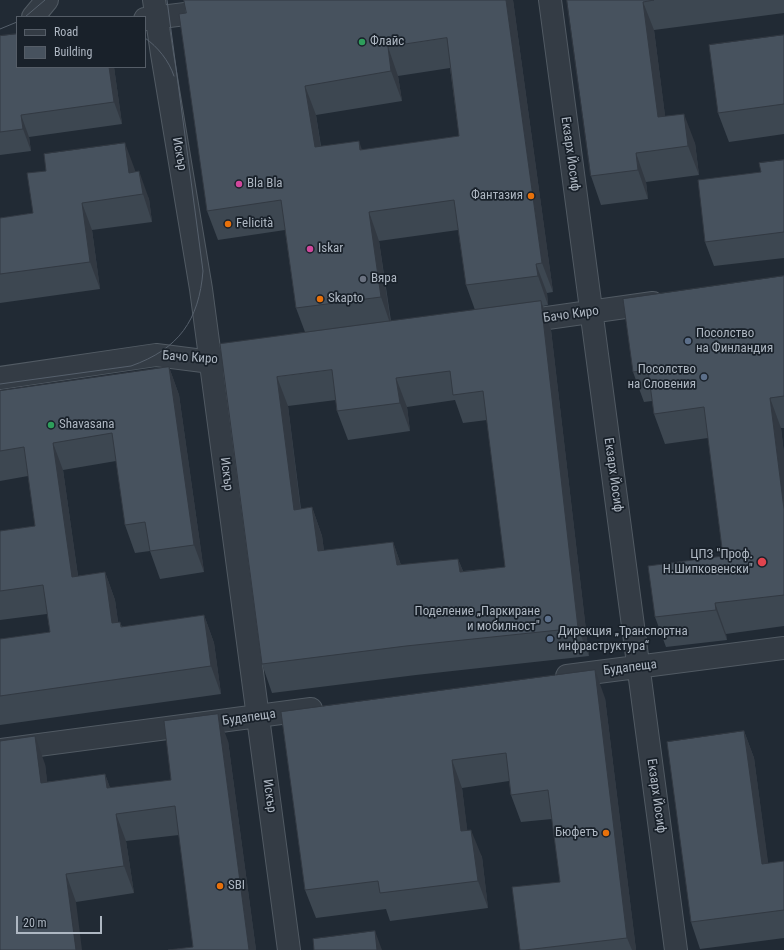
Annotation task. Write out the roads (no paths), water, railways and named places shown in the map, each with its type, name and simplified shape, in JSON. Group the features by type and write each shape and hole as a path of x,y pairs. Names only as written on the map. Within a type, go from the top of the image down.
{"street":[{"path":"34,16 47,0"},
{"name":"Екзарх Йосиф","path":"550,0 676,950"},
{"path":"152,12 225,9"},
{"name":"Искър","path":"152,12 162,54 212,362 290,950"},
{"name":"Бачо Киро","path":"496,325 676,300"},
{"name":"Бачо Киро","path":"0,378 156,355 212,362 243,358"},
{"name":"Будапеща","path":"546,679 784,648"},
{"name":"Будапеща","path":"0,750 328,707"}],"tram line":[{"path":"26,16 45,0"},
{"path":"0,384 131,366 162,351 184,330 191,318 197,304 203,271 167,0"},
{"path":"0,29 16,22"},
{"path":"146,39 162,55 174,76"}],"place":[{"name":"Флайс","path":"362,42"},
{"name":"Bla Bla","path":"239,184"},
{"name":"Фантазия","path":"531,196"},
{"name":"Felicità","path":"228,224"},
{"name":"Iskar","path":"310,249"},
{"name":"Вяра","path":"363,279"},
{"name":"Skapto","path":"320,299"},
{"name":"Посолство на Финландия","path":"688,341"},
{"name":"Посолство на Словения","path":"704,377"},
{"name":"Shavasana","path":"51,425"},
{"name":"ЦПЗ \"Проф. Н.Шипковенски\"","path":"762,562"},
{"name":"Поделение „Паркиране и мобилност\"","path":"548,619"},
{"name":"Дирекция „Транспортна инфраструктура“","path":"550,639"},
{"name":"Бюфетъ","path":"606,833"},
{"name":"SBI","path":"220,886"}]}
